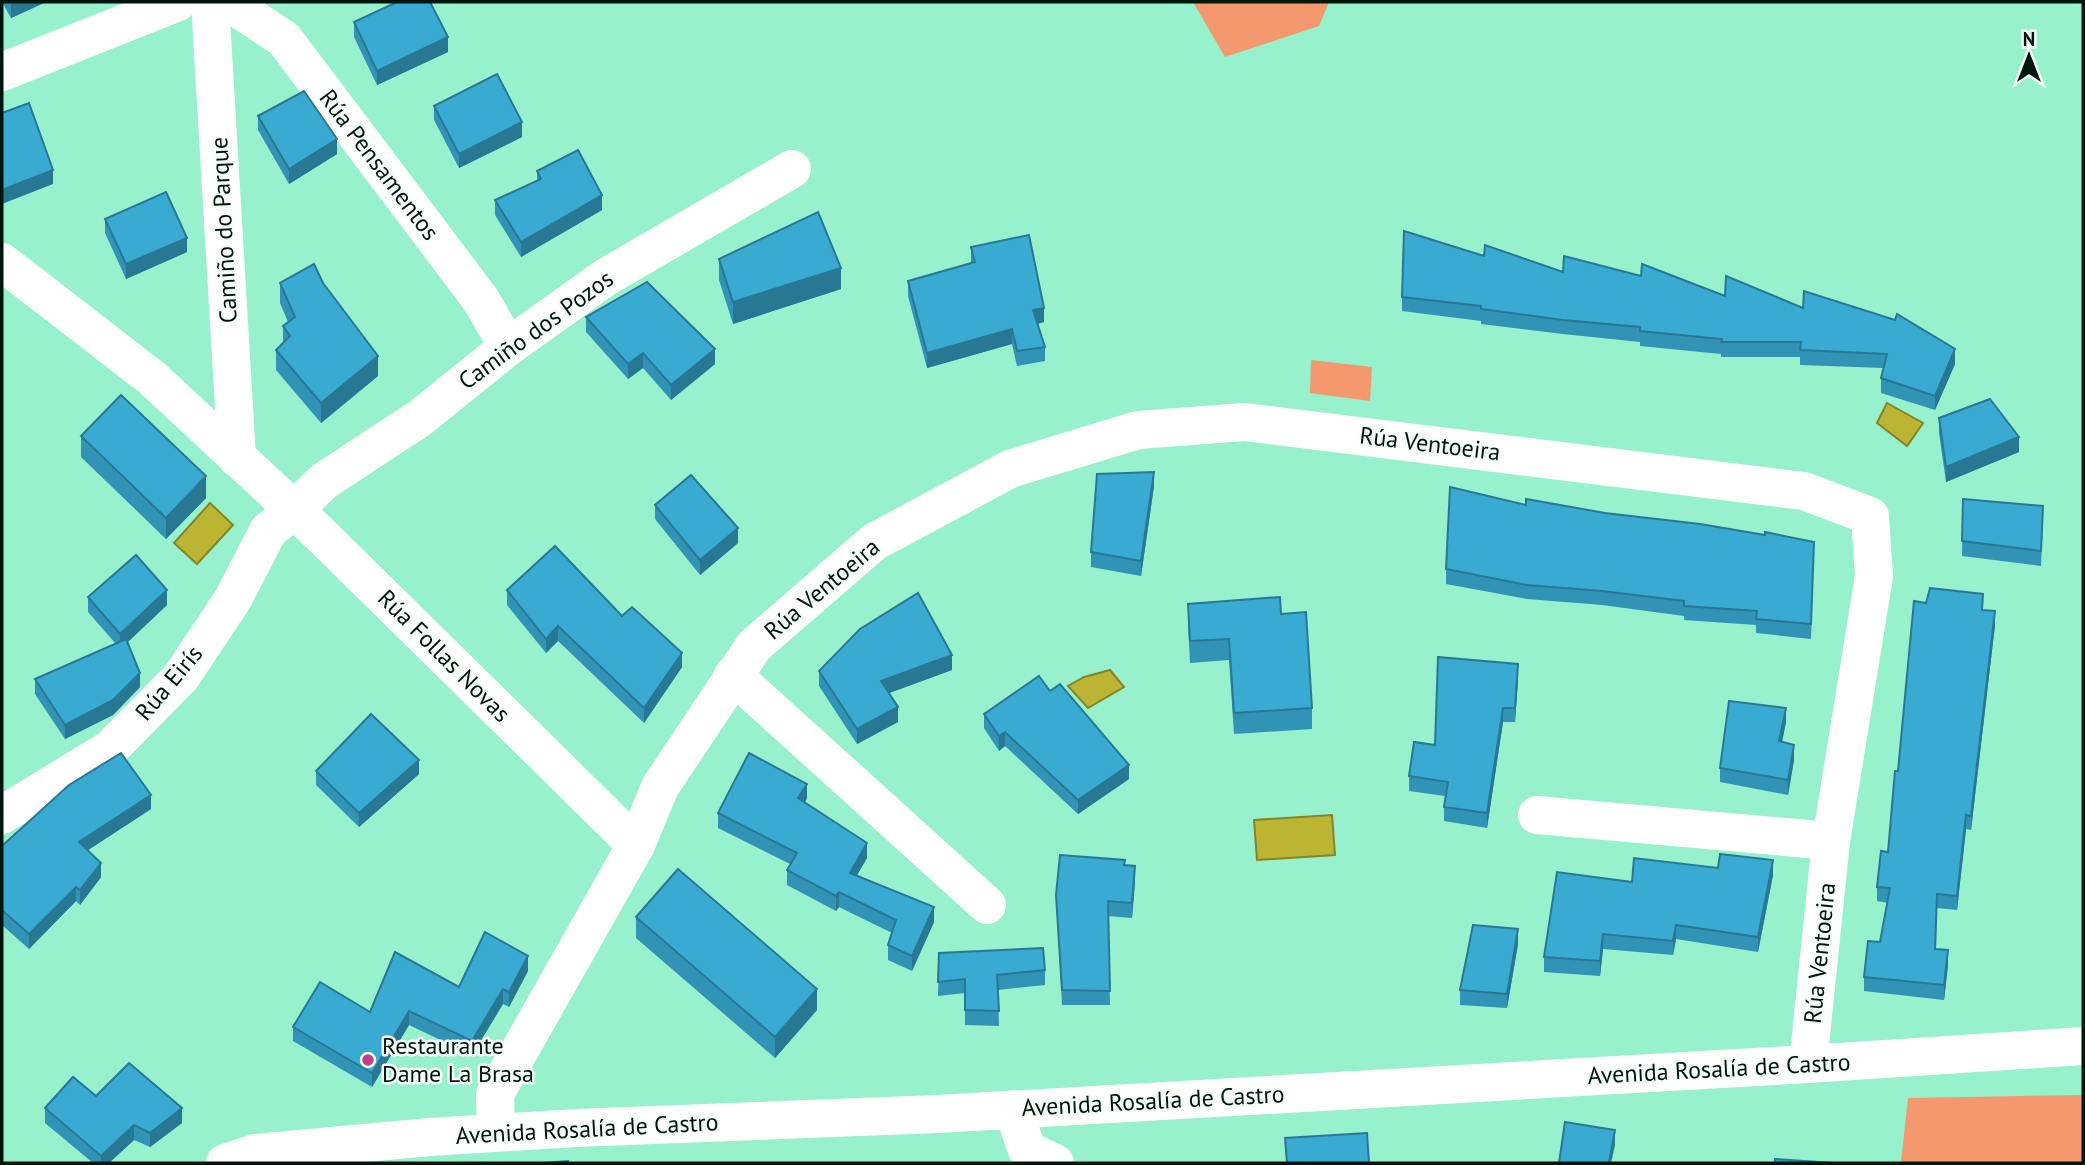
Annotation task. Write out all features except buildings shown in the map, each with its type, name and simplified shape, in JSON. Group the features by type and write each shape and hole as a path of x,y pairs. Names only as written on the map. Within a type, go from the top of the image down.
{"street":[{"path":"2,72 178,2"},
{"name":"Camiño do Parque","path":"211,2 237,458"},
{"name":"Rúa Pensamentos","path":"228,2 284,39 481,300 508,347"},
{"name":"Camiño dos Pozos","path":"294,510 324,481 420,418 508,347 606,277 792,169"},
{"name":"Rúa Follas Novas","path":"2,262 152,378 294,510 636,845"},
{"name":"Rúa Ventoeira","path":"636,845 660,787 754,646 874,542 1010,469 1138,430 1244,422 1804,491 1870,516 1874,576 1831,841 1808,1064"},
{"name":"Rúa Eirís","path":"2,816 110,749 181,677 233,599 268,531 294,510"},
{"path":"733,675 987,905"},
{"path":"1537,815 1831,841"},
{"path":"496,1133 495,1094 636,845"},
{"name":"Avenida Rosalía de Castro","path":"225,1163 255,1153 430,1137 1013,1109 2083,1046"},
{"path":"1013,1109 1027,1150 1055,1163"},
{"path":"389,1163 430,1137"}],"shaded area":[{"path":"1193,2 1329,2 1319,26 1225,57"},
{"path":"1311,360 1372,367 1370,401 1310,393"},
{"path":"1887,403 1923,423 1907,446 1877,423"},
{"path":"210,503 233,525 197,564 174,543"},
{"path":"1110,670 1124,687 1088,708 1068,686 1084,677"},
{"path":"1332,815 1335,855 1257,860 1254,820"},
{"path":"2083,1095 2083,1163 1901,1163 1908,1098"}],"place":[{"name":"Restaurante Dame La Brasa","path":"368,1060"}]}
